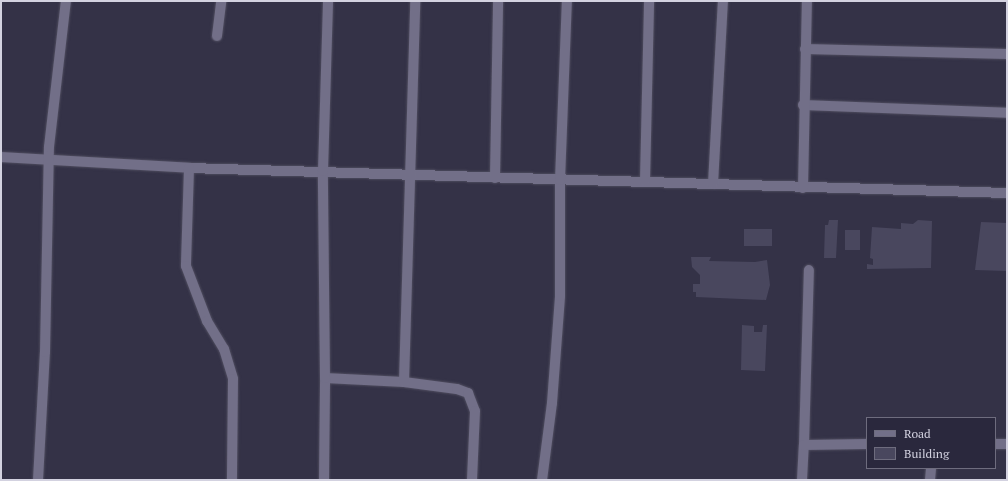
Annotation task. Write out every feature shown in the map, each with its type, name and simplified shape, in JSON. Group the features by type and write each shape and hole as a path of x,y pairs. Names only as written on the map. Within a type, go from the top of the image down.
{"street":[{"path":"38,480 45,352 49,161 56,75 66,1"},
{"path":"217,36 221,1"},
{"path":"324,480 326,378 323,171 328,1"},
{"path":"404,382 408,175 415,1"},
{"path":"495,178 498,1"},
{"path":"542,480 552,403 560,296 560,180 567,1"},
{"path":"645,181 649,1"},
{"path":"712,184 723,1"},
{"path":"803,188 804,49 807,1"},
{"path":"804,49 1007,54"},
{"path":"803,105 1007,113"},
{"path":"1,157 189,168 323,171 560,180 645,181 803,188 1007,193"},
{"path":"189,168 186,266 207,320 224,349 233,379 232,480"},
{"path":"802,480 809,270"},
{"path":"326,378 404,382 457,389 468,393 475,411 472,480"},
{"path":"804,445 866,444"},
{"path":"996,444 1007,444"},
{"path":"930,480 931,469"}],"building":[{"path":"829,220 838,220 836,258 824,258 825,225 828,225"},
{"path":"918,220 932,221 931,268 867,269 867,264 873,265 873,259 870,258 872,227 901,229 901,223 913,224"},
{"path":"981,222 1007,223 1007,271 975,270"},
{"path":"744,229 772,229 772,246 744,246"},
{"path":"845,230 860,230 860,250 845,250"},
{"path":"691,257 711,257 709,261 755,262 767,260 770,285 766,300 696,297 696,292 693,292 693,284 700,284 700,275 692,267"},
{"path":"742,325 754,326 754,332 762,332 763,325 767,325 765,371 741,370"}]}
